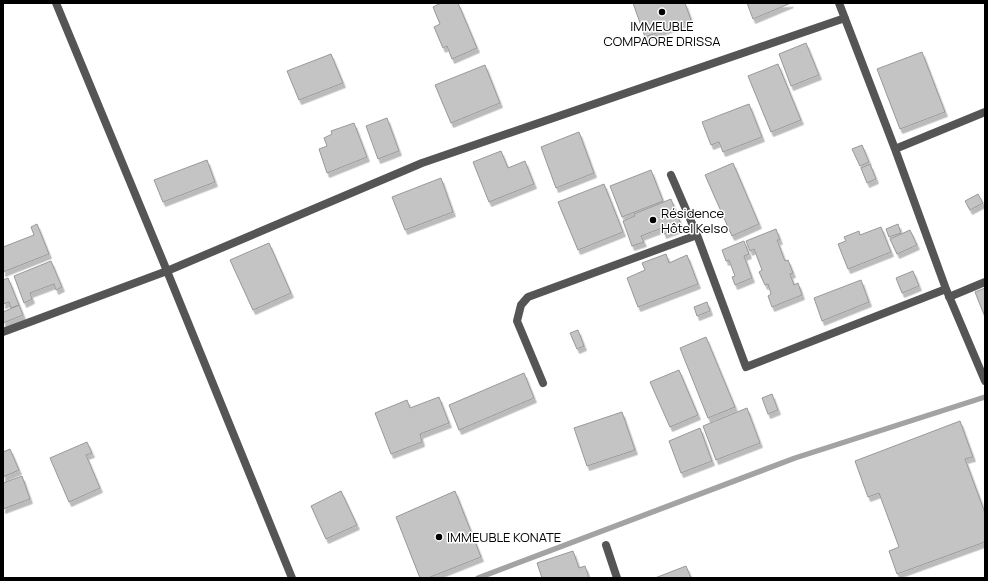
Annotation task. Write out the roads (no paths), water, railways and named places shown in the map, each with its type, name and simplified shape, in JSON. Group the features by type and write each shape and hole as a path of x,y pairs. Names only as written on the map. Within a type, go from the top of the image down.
{"street":[{"path":"56,3 167,270 292,578"},
{"path":"839,3 948,293 985,381"},
{"path":"3,332 167,270 443,156 845,18"},
{"path":"895,149 985,112"},
{"path":"671,175 698,235 746,367 948,293 985,282"},
{"path":"542,383 517,321 521,305 528,297 698,235"},
{"path":"606,544 617,578"}],"waterway":[{"path":"478,578 795,458 985,397"}],"place":[{"name":"IMMEUBLE COMPAORE DRISSA","path":"662,12"},
{"name":"Résidence Hôtel Kelso","path":"653,220"},
{"name":"IMMEUBLE KONATE","path":"439,537"}]}
